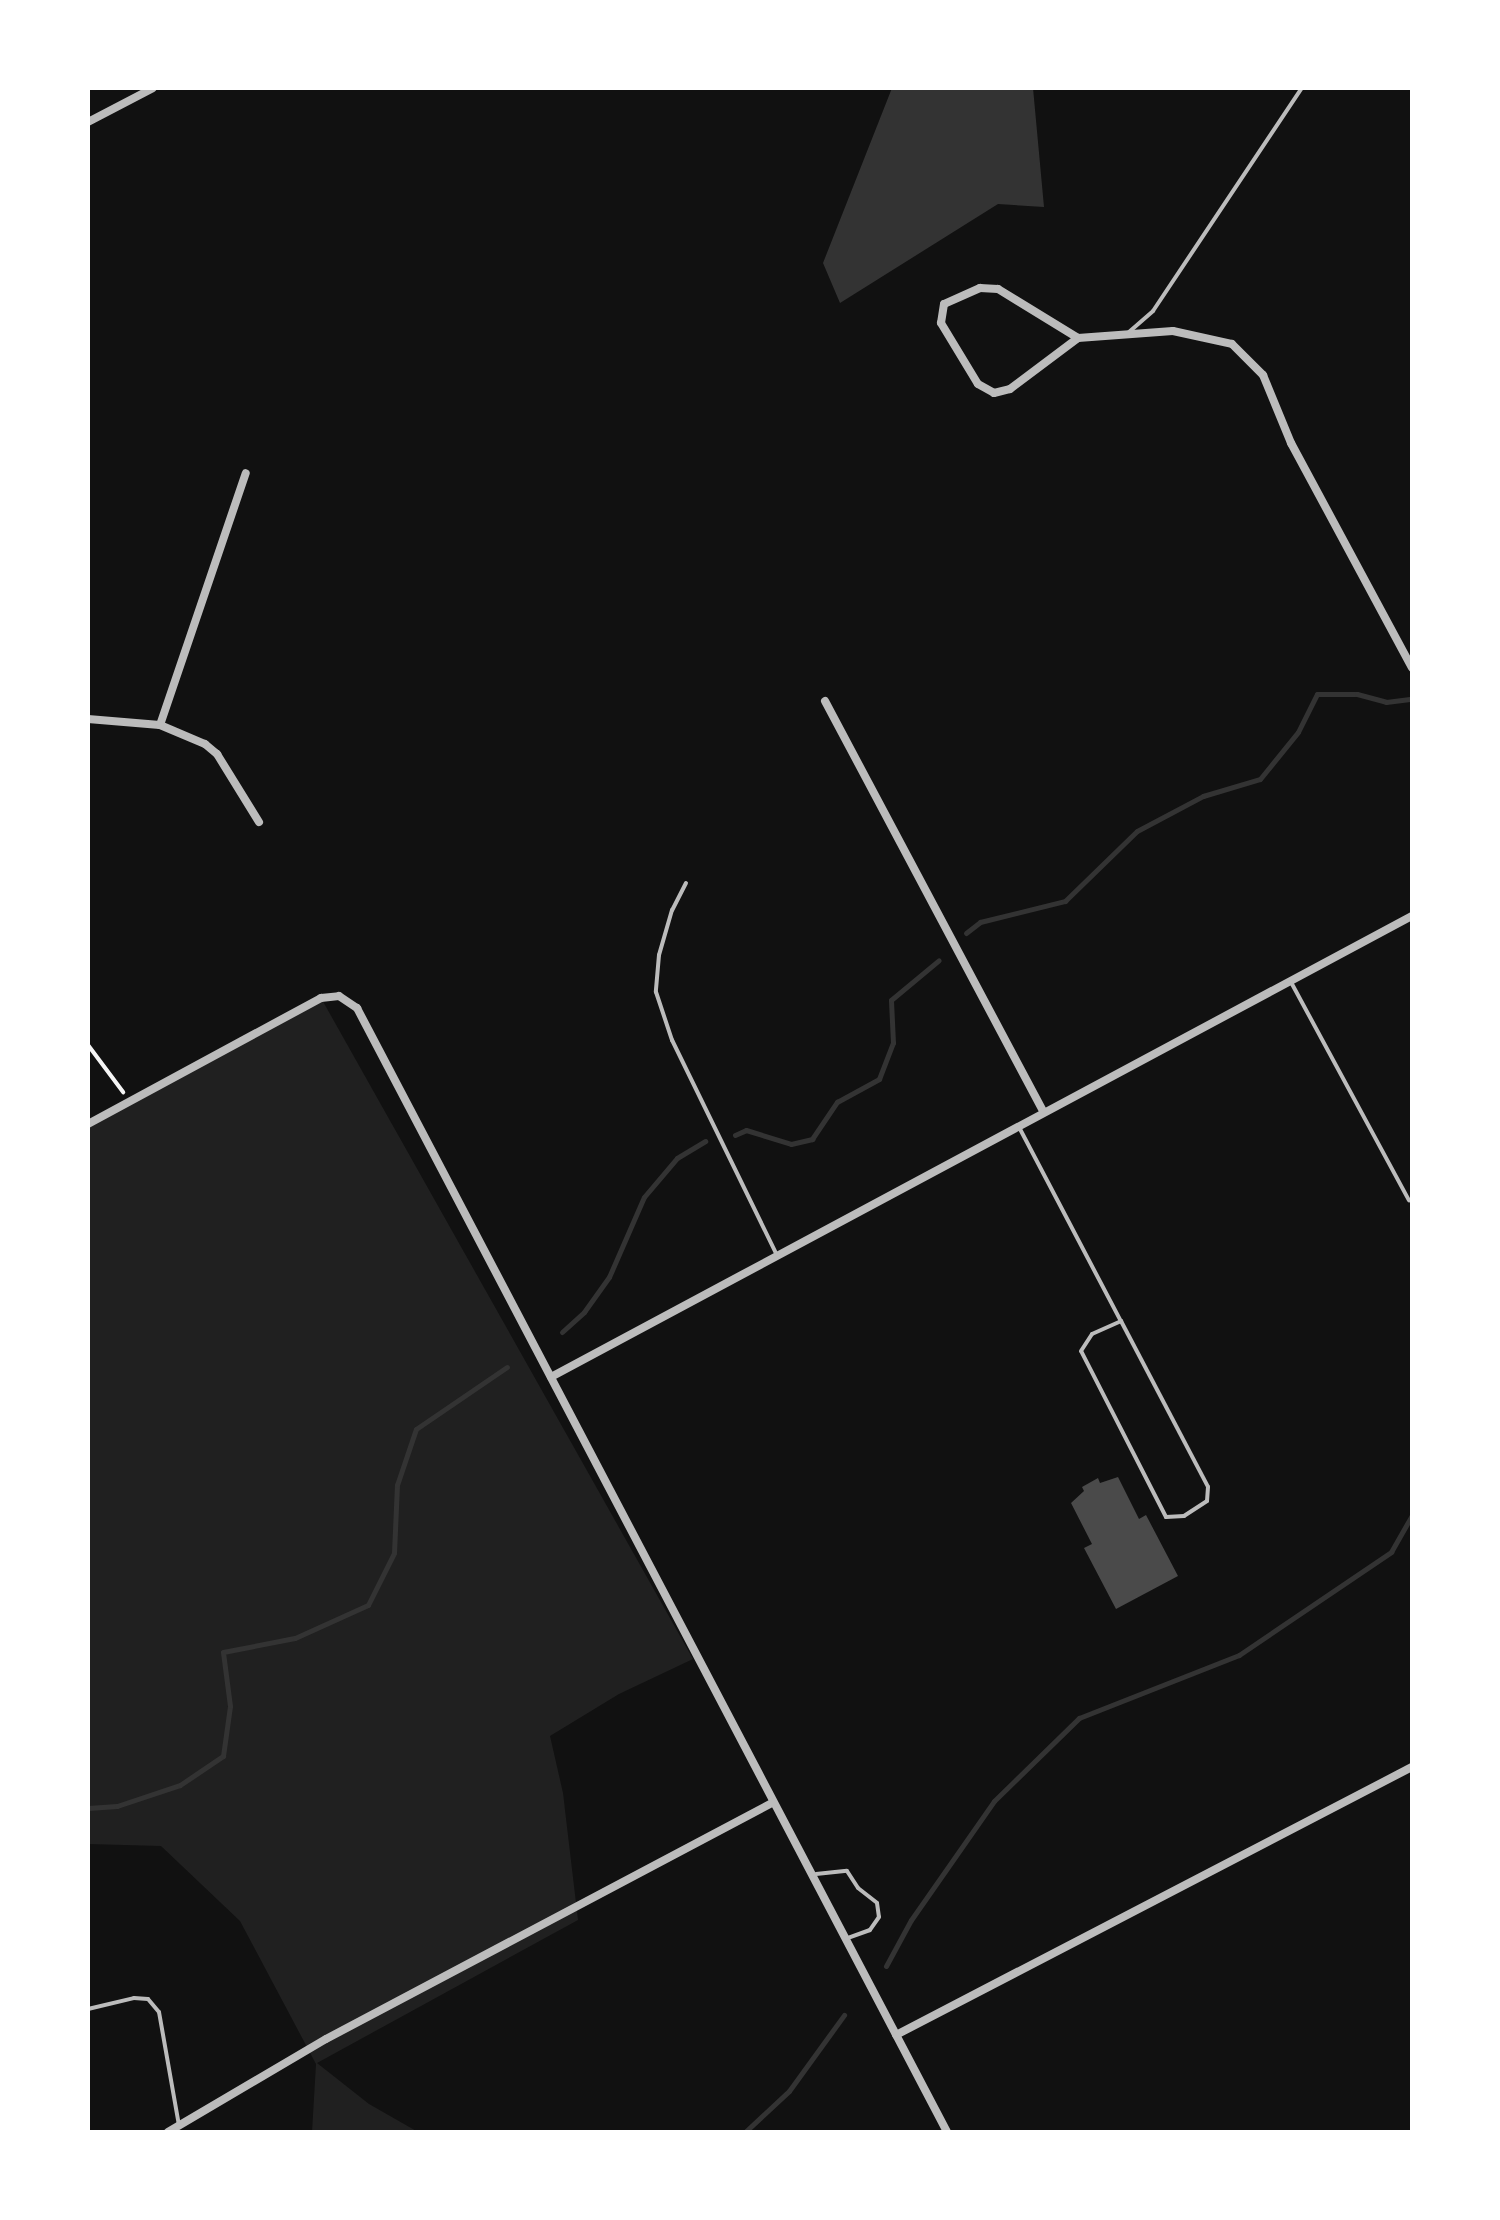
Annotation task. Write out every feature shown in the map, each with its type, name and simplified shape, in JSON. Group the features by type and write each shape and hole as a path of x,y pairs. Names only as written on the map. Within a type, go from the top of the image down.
{"street":[{"path":"88,122 153,88"},
{"path":"1078,338 998,289 980,288 944,304 941,324 958,356 978,384 994,394 1010,389 1078,338 1173,331 1232,344 1263,375 1291,443 1412,668"},
{"path":"160,726 246,472"},
{"path":"825,700 1043,1111"},
{"path":"88,719 160,726 217,754 259,822"},
{"path":"551,1378 1018,1124 1412,916"},
{"path":"88,1124 321,998 339,996 357,1008 947,2132"},
{"path":"896,2036 1412,1766"},
{"path":"168,2132 326,2039 772,1803"}],"lane":[{"path":"1126,334 1153,311 1302,88"},
{"path":"686,883 672,910 659,954 656,992 672,1040 777,1255"},
{"path":"1290,980 1409,1200"},
{"path":"1018,1124 1208,1487 1207,1501 1184,1516 1166,1517 1080,1351 1092,1334 1121,1321"},
{"path":"811,1876 847,1871 858,1888 878,1903 878,1917 870,1930 845,1939"},
{"path":"88,2009 134,1998 148,1999 159,2012 179,2126"}],"path":[{"path":"88,1045 132,1103"}],"shaded area":[{"path":"892,88 1033,88 1044,207 998,204 840,303 823,263"},
{"path":"321,998 693,1659 619,1694 550,1736 563,1793 578,1920 317,2063 369,2104 418,2132 312,2132 316,2064 240,1921 161,1846 88,1844 88,1124"}],"building":[{"path":"1118,1477 1139,1519 1146,1515 1178,1576 1116,1609 1084,1548 1092,1544 1071,1503 1084,1491 1082,1487 1098,1478 1100,1483"}],"waterway":[{"path":"966,933 980,922 1065,901 1137,831 1203,796 1260,779 1298,732 1317,694 1357,694 1386,702 1412,699"},
{"path":"735,1135 746,1130 791,1144 812,1139 837,1102 879,1079 893,1043 891,1000 939,960"},
{"path":"562,1332 584,1312 609,1277 644,1197 677,1158 705,1141"},
{"path":"88,1808 117,1806 180,1785 223,1756 230,1706 223,1652 295,1638 368,1605 394,1553 397,1485 416,1429 507,1367"},
{"path":"886,1966 911,1920 994,1801 1079,1718 1239,1655 1391,1552 1412,1515"},
{"path":"745,2132 789,2091 844,2015"}]}
